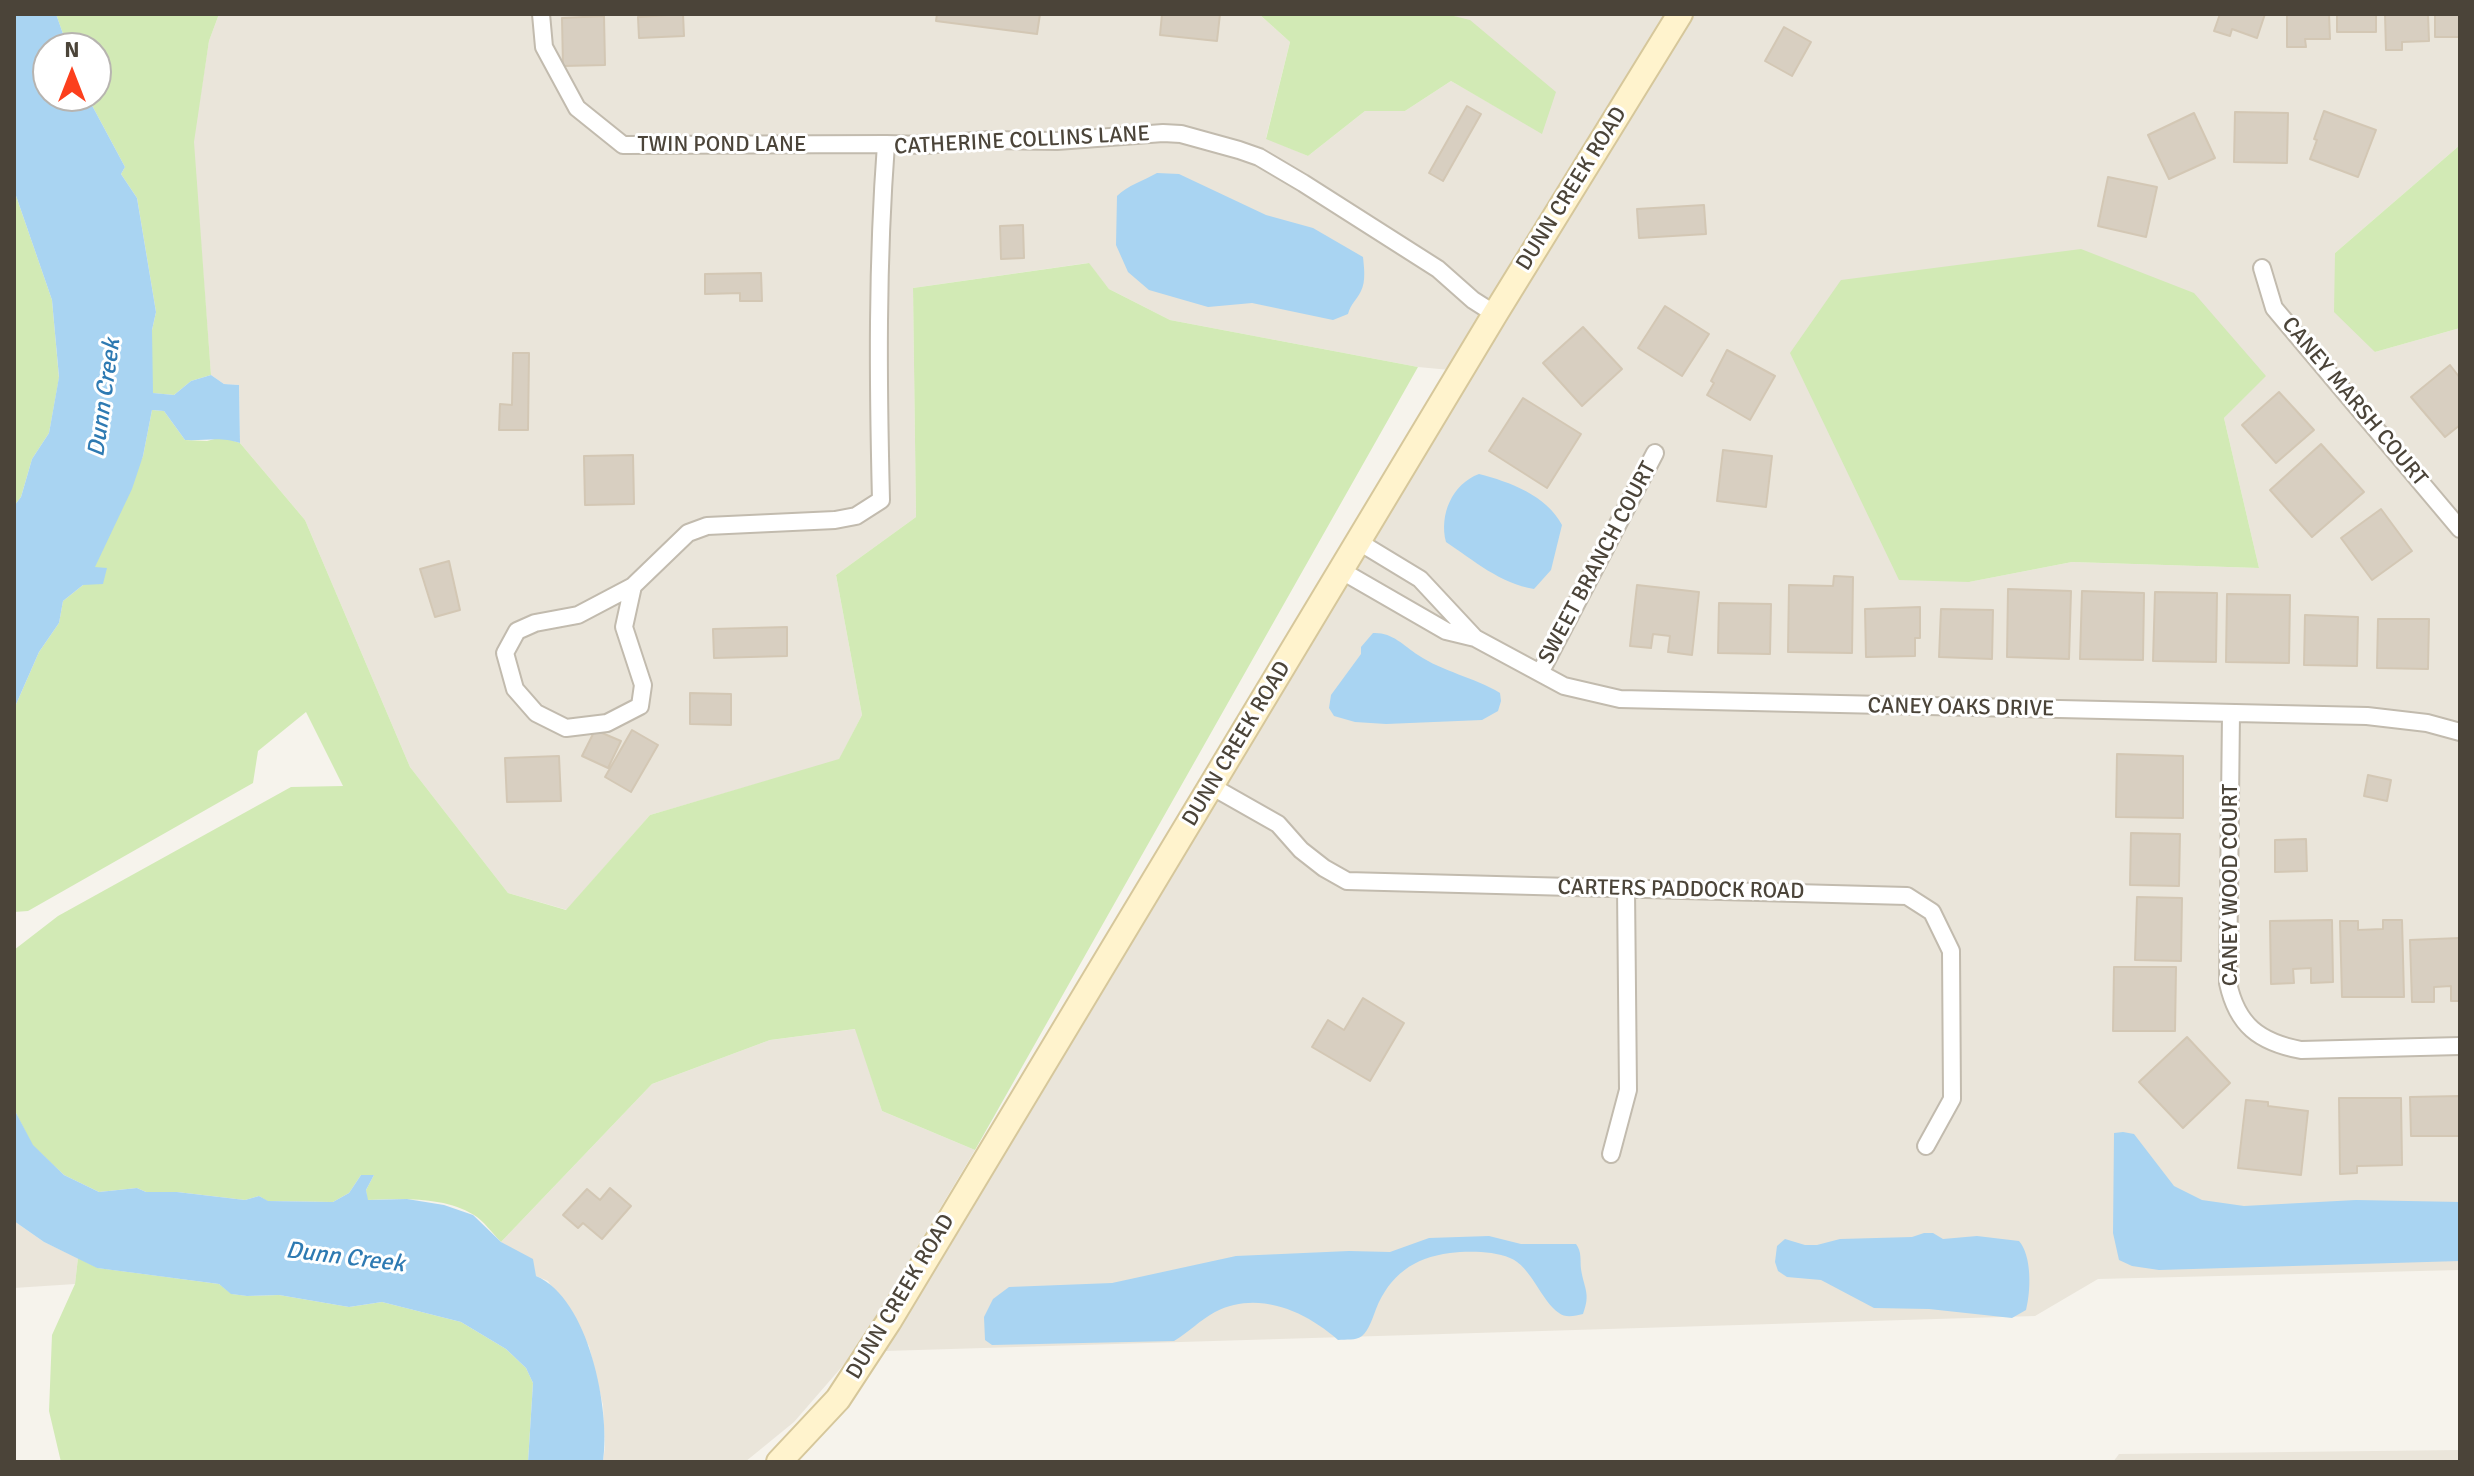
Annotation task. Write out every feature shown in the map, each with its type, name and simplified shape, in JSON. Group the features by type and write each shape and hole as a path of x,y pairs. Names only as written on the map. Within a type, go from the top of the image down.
{"street":[{"name":"TWIN POND LANE","path":"541,14 544,47 577,108 623,145 886,144"},
{"name":"DUNN CREEK ROAD","path":"779,1462 838,1399 855,1374 1495,314 1680,14"},
{"name":"CATHERINE COLLINS LANE","path":"633,586 624,627 643,685 640,706 607,723 566,728 536,713 515,689 505,653 517,631 535,623 578,615 633,586 688,533 707,526 835,520 856,516 881,500 877,375 878,248 886,144 1057,141 1163,133 1181,134 1239,150 1259,157 1303,183 1426,261 1495,314"},
{"name":"CANEY MARSH COURT","path":"2262,268 2274,308 2460,529"},
{"name":"SWEET BRANCH COURT","path":"1540,673 1655,453"},
{"name":"CANEY OAKS DRIVE","path":"1359,542 1420,579 1475,638"},
{"name":"CANEY OAKS DRIVE","path":"1342,571 1446,631 1475,638 1564,686 1620,699 2392,718 2460,732"},
{"name":"CANEY WOOD COURT","path":"2231,713 2228,983 2232,1002 2243,1021 2260,1037 2279,1046 2301,1050 2460,1046"},
{"name":"CARTERS PADDOCK ROAD","path":"1211,786 1278,824 1301,850 1347,881 1907,896 1932,912 1951,951 1952,1099 1926,1146"},
{"path":"1611,1154 1628,1090 1626,889"}],"shaded area":[{"path":"219,14 1259,14 1290,42 1266,138 1308,156 1365,111 1405,111 1451,81 1542,133 1470,21 1446,14 1666,14 1450,370 1418,367 1170,320 1109,289 1088,263 913,288 916,517 836,575 862,715 839,760 650,815 567,910 508,893 410,767 305,520 240,443 239,385 224,384 211,375 193,142 209,41"},
{"path":"1691,14 2460,14 2460,145 2335,253 2375,352 2460,328 2460,1270 2098,1279 2035,1316 885,1351 1091,997","holes":["2266,375 2224,418 2259,568 2072,562 1969,582"]},
{"path":"856,1029 882,1111 975,1150 853,1354 794,1422 745,1462 603,1462 603,1405 589,1346 548,1281 536,1276 501,1242 652,1084 770,1040"},
{"path":"14,1221 44,1242 78,1258 75,1284 14,1288"},
{"path":"2460,1450 2460,1462 2113,1462 2119,1454"}],"green space":[{"path":"56,14 219,14 209,41 194,142 211,375 191,381 174,395 152,393 152,330 156,312 137,198 121,174 125,167 96,112 112,112 112,32 62,32"},
{"path":"1259,14 1446,14 1470,20 1556,92 1542,134 1451,81 1405,111 1365,111 1308,156 1266,139 1290,42"},
{"path":"2460,145 2460,328 2375,352 2334,312 2335,253"},
{"path":"14,190 52,300 59,378 49,433 32,459 21,497 14,506"},
{"path":"2081,249 2194,293 2266,376 2224,418 2259,568 2072,562 1969,582 1899,580 1790,353 1841,280"},
{"path":"1089,263 1109,289 1170,320 1418,367 975,1150 882,1111 855,1029 770,1040 652,1084 501,1242 478,1218 449,1204 422,1200 367,1200 366,1190 374,1175 361,1175 349,1193 333,1202 267,1201 259,1196 245,1200 177,1192 146,1192 137,1188 99,1192 64,1175 32,1145 14,1109 14,950 58,916 291,787 343,786 306,712 258,751 253,783 28,911 14,912 14,709 39,652 59,623 63,601 83,585 94,567 143,456 152,410 164,411 185,440 207,441 222,437 240,443 305,520 410,767 508,893 566,910 650,815 839,759 862,715 836,575 916,517 913,288"},
{"path":"78,1258 98,1268 219,1284 232,1294 279,1295 349,1307 382,1302 461,1322 506,1349 526,1368 533,1383 528,1462 61,1462 49,1411 52,1335 75,1284"}],"water":[{"name":"Dunn Creek","path":"14,14 56,14 62,32 32,32 32,112 96,112 125,167 121,174 137,198 156,312 152,330 153,393 174,395 191,381 211,375 224,384 239,385 240,443 219,439 185,440 164,411 152,410 143,456 132,489 95,567 107,568 103,584 83,585 63,601 59,623 39,652 14,709 14,506 21,497 32,459 49,433 59,377 52,300 14,190"},
{"path":"1157,173 1179,174 1266,215 1313,228 1363,257 1363,287 1348,314 1333,320 1252,303 1208,307 1149,290 1128,272 1116,245 1117,196"},
{"path":"1479,474 1526,491 1547,506 1562,525 1551,570 1534,589 1499,577 1446,542 1444,521 1450,502 1461,485"},
{"path":"1373,633 1392,637 1428,661 1500,693 1498,711 1482,720 1386,724 1355,722 1334,716 1329,708 1331,695"},
{"name":"Dunn Creek","path":"14,1109 33,1145 64,1175 99,1192 137,1188 146,1192 177,1192 245,1200 259,1196 268,1201 333,1202 349,1193 361,1175 374,1175 366,1190 368,1200 407,1199 444,1205 473,1215 501,1242 533,1259 536,1276 554,1288 570,1307 583,1331 599,1387 605,1440 603,1462 528,1462 533,1383 526,1368 506,1349 461,1322 382,1302 349,1307 279,1295 231,1294 219,1284 97,1268 44,1242 14,1221"},
{"path":"2114,1133 2134,1134 2174,1186 2202,1200 2244,1206 2356,1200 2460,1202 2460,1261 2159,1270 2132,1266 2119,1260 2113,1233"},
{"path":"1933,1233 1943,1239 1977,1236 2019,1241 2026,1255 2029,1274 2026,1310 2012,1318 1929,1309 1874,1308 1821,1280 1787,1277 1778,1271 1775,1262 1777,1246 1785,1239 1817,1245 1840,1239 1912,1237"},
{"path":"1489,1236 1521,1244 1576,1244 1587,1296 1583,1314 1561,1315 1524,1268 1510,1258 1465,1252 1437,1255 1404,1270 1388,1287 1360,1338 1338,1340 1296,1313 1280,1307 1248,1303 1215,1312 1174,1341 992,1345 985,1340 984,1317 993,1299 1009,1287 1112,1283 1236,1256 1390,1252 1429,1238"}],"building":[{"path":"683,14 684,36 639,38 638,17"},
{"path":"937,14 1040,14 1037,34 936,21"},
{"path":"1162,14 1220,14 1217,41 1160,35"},
{"path":"2220,14 2265,14 2257,38 2232,29 2230,36 2214,31"},
{"path":"2287,14 2329,14 2330,39 2305,39 2306,47 2287,47"},
{"path":"2337,14 2376,14 2376,32 2337,32"},
{"path":"2385,14 2428,14 2429,41 2402,42 2402,50 2386,50"},
{"path":"2435,14 2460,14 2460,37 2435,37"},
{"path":"604,16 605,65 563,66 562,18"},
{"path":"1784,27 1811,42 1792,76 1765,61"},
{"path":"1467,106 1481,114 1443,181 1429,173"},
{"path":"2324,111 2376,130 2358,177 2310,159"},
{"path":"2235,112 2288,113 2287,163 2234,162"},
{"path":"2194,113 2215,158 2169,179 2148,135"},
{"path":"2108,177 2157,187 2146,237 2098,226"},
{"path":"1704,205 1706,234 1639,238 1637,209"},
{"path":"1023,225 1024,258 1001,259 1000,226"},
{"path":"761,273 762,301 740,301 740,293 705,294 705,274"},
{"path":"1665,306 1709,334 1682,376 1638,348"},
{"path":"1583,327 1622,369 1582,406 1543,363"},
{"path":"1727,350 1775,376 1750,420 1707,395"},
{"path":"513,353 529,353 528,430 499,430 500,404 512,405"},
{"path":"2450,365 2460,378 2460,425 2445,437 2411,397"},
{"path":"2279,392 2314,430 2276,463 2242,425"},
{"path":"1523,398 1581,434 1547,488 1489,451"},
{"path":"2321,444 2364,492 2312,537 2270,490"},
{"path":"1723,450 1772,456 1766,507 1717,501"},
{"path":"633,455 634,504 585,505 584,456"},
{"path":"2381,509 2412,551 2372,580 2341,538"},
{"path":"449,561 460,610 435,617 420,569"},
{"path":"1834,576 1853,577 1852,653 1788,652 1789,585 1833,586"},
{"path":"1637,585 1699,592 1692,655 1668,652 1670,636 1653,634 1651,648 1630,646"},
{"path":"2008,589 2071,591 2069,659 2007,657"},
{"path":"2082,591 2144,593 2143,660 2080,659"},
{"path":"2155,592 2217,593 2216,662 2153,661"},
{"path":"2227,594 2290,595 2289,663 2226,662"},
{"path":"1719,603 1771,604 1770,654 1718,653"},
{"path":"1920,607 1920,638 1915,638 1915,656 1866,657 1865,609"},
{"path":"1941,609 1993,610 1992,659 1939,657"},
{"path":"2305,615 2358,617 2357,666 2304,665"},
{"path":"2378,619 2429,619 2428,669 2377,668"},
{"path":"787,627 787,656 714,658 713,629"},
{"path":"690,693 731,694 731,725 690,724"},
{"path":"595,730 621,741 608,768 582,756"},
{"path":"632,730 658,745 631,792 605,777"},
{"path":"2117,754 2183,756 2183,818 2116,817"},
{"path":"559,756 561,801 507,802 505,758"},
{"path":"2368,775 2391,780 2387,801 2364,796"},
{"path":"2131,833 2180,834 2179,886 2130,885"},
{"path":"2306,839 2307,871 2275,872 2275,840"},
{"path":"2137,897 2182,898 2181,961 2135,960"},
{"path":"2332,920 2333,982 2311,983 2311,968 2293,969 2294,983 2271,984 2270,921"},
{"path":"2383,920 2402,920 2404,997 2342,997 2340,921 2358,921 2358,930 2383,929"},
{"path":"2460,938 2460,1001 2451,1001 2451,986 2434,987 2434,1002 2412,1002 2410,940"},
{"path":"2114,967 2176,967 2175,1031 2113,1031"},
{"path":"1363,998 1404,1023 1370,1081 1312,1047 1328,1020 1344,1030"},
{"path":"2187,1037 2230,1083 2183,1128 2139,1082"},
{"path":"2460,1096 2460,1136 2411,1136 2410,1097"},
{"path":"2339,1098 2401,1098 2402,1165 2357,1166 2357,1173 2340,1174"},
{"path":"2246,1100 2308,1111 2301,1175 2238,1168"},
{"path":"610,1188 631,1206 602,1239 583,1223 578,1228 563,1215 587,1189 600,1200"}]}
